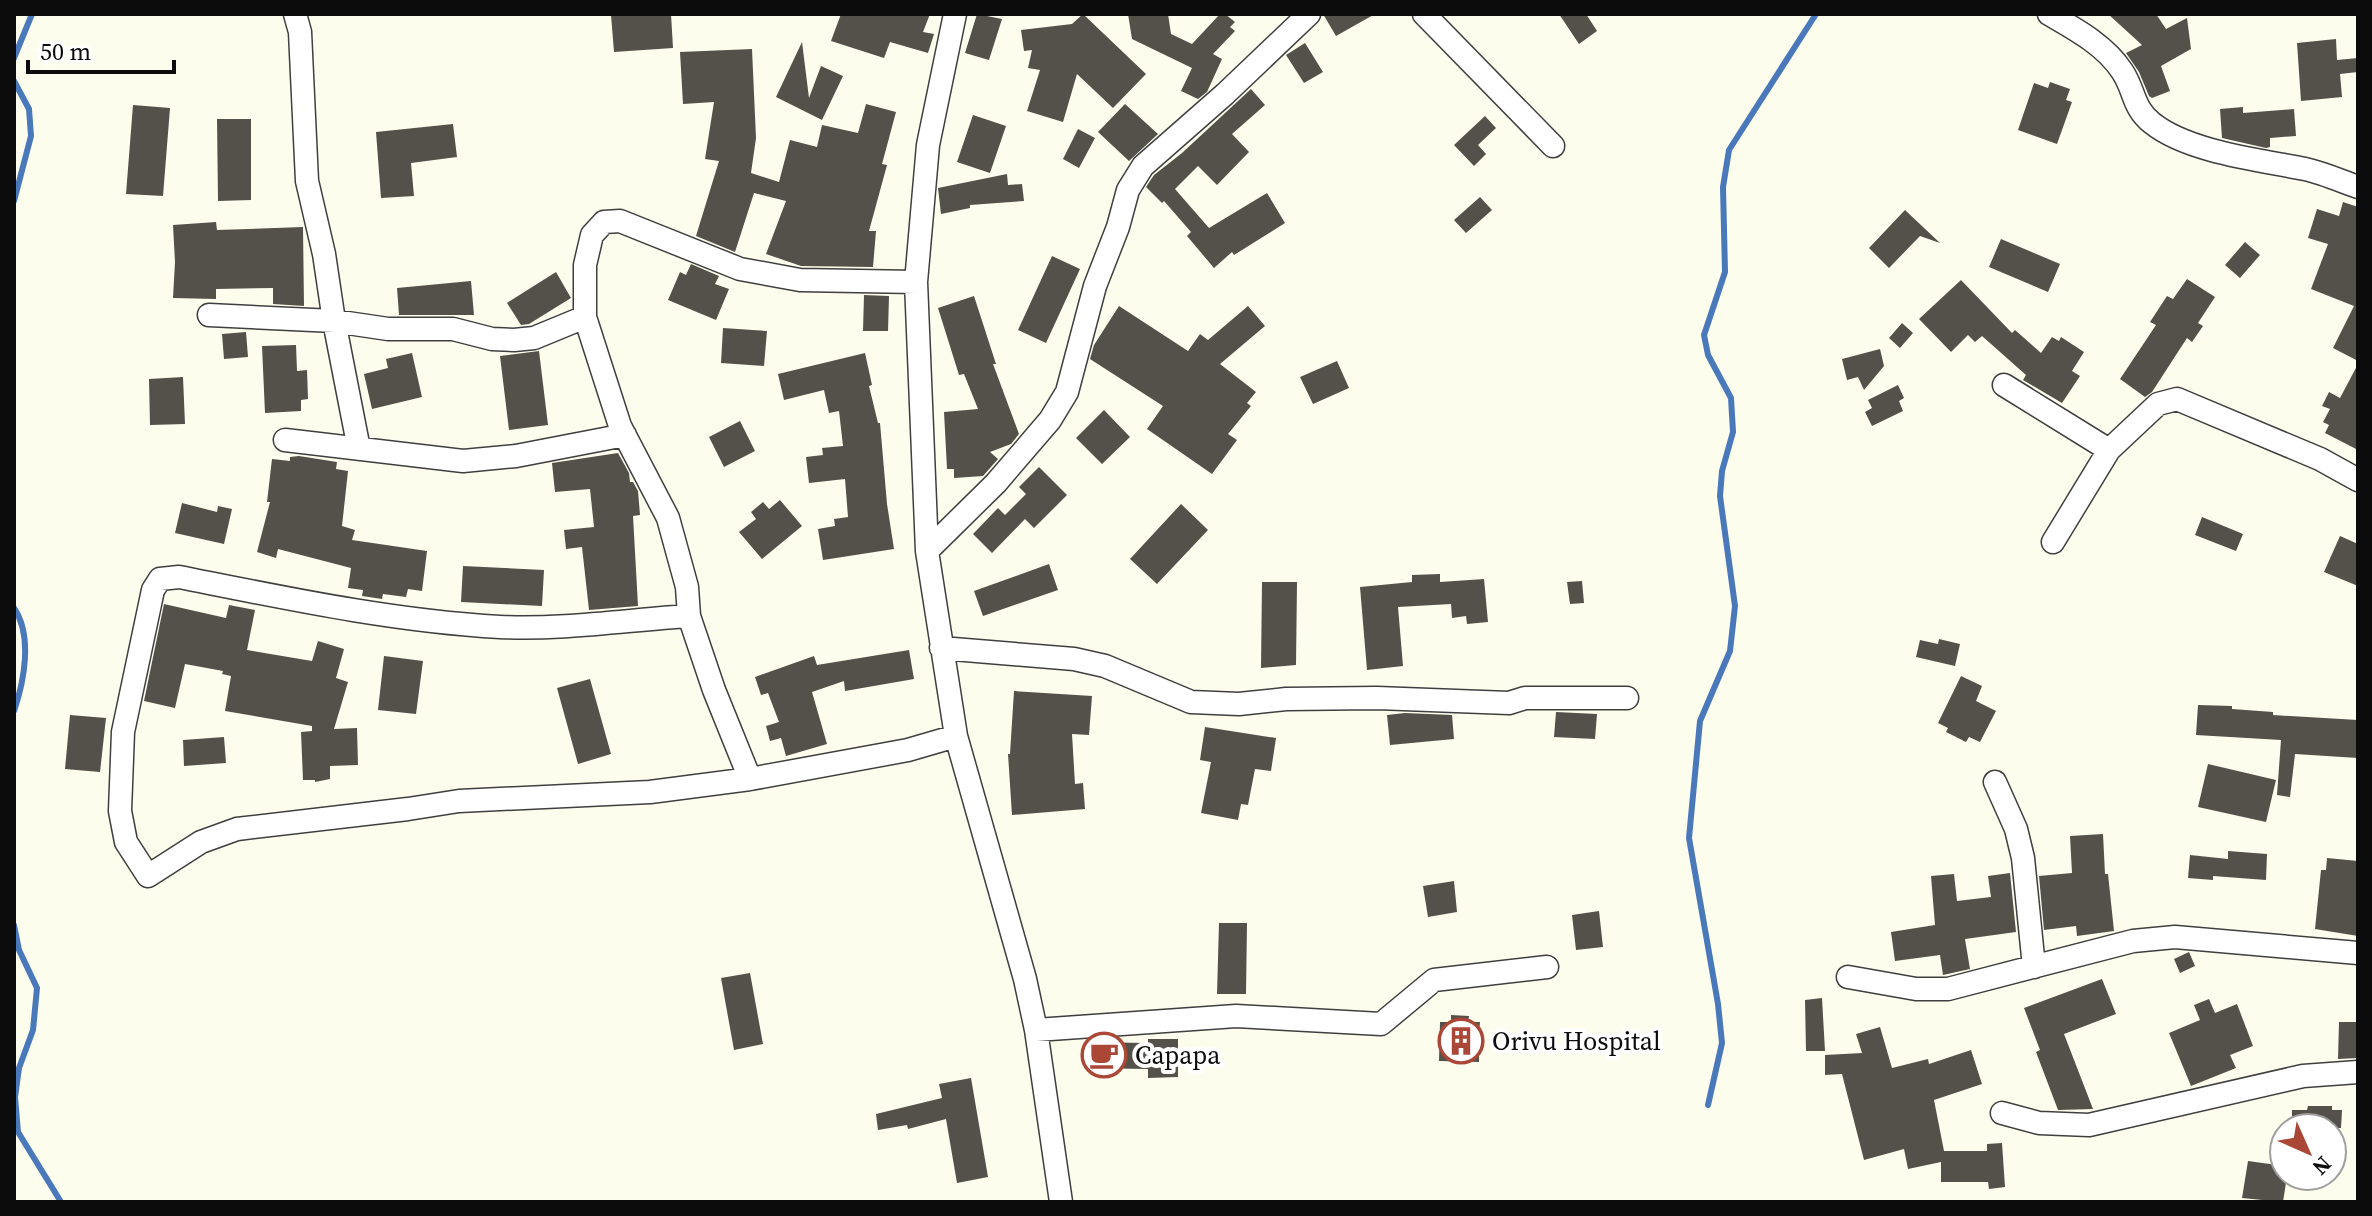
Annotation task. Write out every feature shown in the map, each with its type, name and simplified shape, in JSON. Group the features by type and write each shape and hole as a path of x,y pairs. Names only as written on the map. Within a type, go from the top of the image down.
{"street":[{"path":"295,14 300,32 307,181 324,254 359,449"},
{"path":"955,14 928,145 916,282 927,551 956,736 1025,979 1036,1030 1061,1202"},
{"path":"927,551 996,483 1050,420 1067,392 1095,286 1128,190 1143,166 1309,14"},
{"path":"1424,14 1553,146"},
{"path":"2049,14 2101,47 2122,71 2139,111 2171,135 2228,154 2310,170 2358,187"},
{"path":"750,779 714,690 689,616 687,587 668,518 625,435 585,317 585,265 592,235 604,222 620,221 740,269 830,282 916,282"},
{"path":"209,315 334,321 388,329 453,329 492,339 514,340 534,338 585,317"},
{"path":"2004,385 2109,450"},
{"path":"2053,542 2109,450 2158,404 2177,399 2320,459 2358,480"},
{"path":"285,440 463,461 516,456 625,435"},
{"path":"689,616 501,627 426,620 319,604 179,577 160,579 153,590 123,732 120,811 126,842 148,876 201,842 237,829 459,801 650,792 750,779 908,750 956,736"},
{"path":"941,648 1074,659 1126,673 1191,702 1239,704 1286,699 1377,698 1509,703 1525,698 1627,698"},
{"path":"1995,782 2016,829 2023,858 2034,967"},
{"path":"1848,977 1916,989 1948,989 2133,941 2175,937 2358,953"},
{"path":"1036,1030 1236,1016 1381,1024 1434,980 1547,967"},
{"path":"2002,1113 2039,1123 2089,1125 2303,1076 2358,1072"}],"building":[{"path":"671,14 673,48 614,52 611,15"},
{"path":"841,14 930,14 923,32 934,34 928,53 890,42 884,58 831,41"},
{"path":"977,14 1002,19 989,60 965,53"},
{"path":"1083,14 1146,74 1113,108 1077,74 1063,122 1027,111 1040,70 1028,68 1032,50 1024,51 1021,30 1072,24"},
{"path":"1128,14 1168,14 1171,34 1192,44 1220,14 1235,22 1230,27 1235,31 1213,54 1222,59 1207,92 1198,99 1181,91 1192,68 1132,39"},
{"path":"1323,14 1375,14 1336,36"},
{"path":"1559,14 1586,14 1597,31 1579,44"},
{"path":"2108,14 2156,14 2166,29 2187,18 2191,49 2161,66 2170,91 2152,98 2149,96 2139,72 2126,53 2142,45"},
{"path":"2336,39 2337,60 2358,58 2358,72 2340,74 2342,97 2301,101 2297,43"},
{"path":"802,42 809,98 821,66 843,76 822,120 776,97"},
{"path":"1305,43 1323,72 1304,83 1286,55"},
{"path":"752,49 756,138 751,173 779,182 790,140 817,147 822,125 858,133 866,104 896,112 882,164 887,165 869,231 876,231 873,267 801,266 766,254 786,201 754,193 735,252 696,236 719,161 705,159 714,102 683,104 680,52"},
{"path":"2050,82 2070,89 2066,100 2072,102 2057,144 2018,130 2034,83 2048,88"},
{"path":"1251,89 1265,105 1232,134 1249,152 1217,185 1198,166 1175,189 1209,228 1267,193 1285,223 1234,255 1232,252 1214,268 1187,236 1191,232 1164,201 1162,203 1146,187 1154,175"},
{"path":"1125,104 1158,134 1129,161 1098,132"},
{"path":"133,105 170,108 163,196 126,194"},
{"path":"2243,107 2243,113 2294,109 2296,136 2270,138 2270,147 2266,148 2222,138 2220,109"},
{"path":"973,115 1006,126 990,173 957,162"},
{"path":"1485,116 1496,128 1478,145 1486,154 1474,166 1454,145"},
{"path":"217,119 251,119 251,200 218,201"},
{"path":"453,124 457,157 411,163 414,196 381,198 376,132"},
{"path":"1078,129 1095,138 1079,168 1063,159"},
{"path":"1007,174 1008,185 1022,184 1024,201 970,205 970,208 941,214 938,188"},
{"path":"1480,197 1492,210 1466,233 1454,220"},
{"path":"2343,202 2358,207 2358,361 2333,348 2354,306 2311,289 2328,244 2308,238 2317,209 2339,216"},
{"path":"1905,210 1940,243 1920,236 1889,268 1869,248"},
{"path":"216,222 217,230 303,227 304,306 273,304 273,288 216,289 216,299 173,298 173,225"},
{"path":"2001,239 2060,264 2048,292 1989,267"},
{"path":"2245,242 2260,255 2240,278 2225,265"},
{"path":"1052,256 1080,269 1046,343 1018,330"},
{"path":"691,264 719,276 715,284 729,289 716,320 668,300 680,272 686,275"},
{"path":"556,272 571,298 529,324 521,325 507,303"},
{"path":"2187,279 2215,297 2198,323 2203,326 2192,342 2187,338 2152,392 2145,397 2120,379 2156,325 2150,322 2167,296 2173,299"},
{"path":"1961,280 2012,333 2015,330 2041,353 2052,337 2059,341 2061,337 2084,352 2072,371 2080,376 2062,403 2023,380 2026,375 1982,336 1975,342 1968,335 1951,352 1919,319"},
{"path":"471,281 474,315 399,315 397,288"},
{"path":"864,295 889,296 888,331 863,331"},
{"path":"974,296 996,364 993,364 1019,434 1011,444 990,452 998,459 983,476 954,478 954,469 947,469 944,412 978,409 964,374 959,375 938,308"},
{"path":"1119,306 1188,351 1200,334 1208,340 1248,306 1265,326 1220,364 1256,392 1247,403 1251,406 1228,434 1237,440 1212,474 1147,429 1163,406 1090,359 1094,345"},
{"path":"1902,323 1913,333 1900,348 1889,338"},
{"path":"723,328 767,331 764,366 721,363"},
{"path":"246,332 248,357 224,359 222,334"},
{"path":"296,345 297,371 307,370 308,399 301,400 301,411 265,413 262,346"},
{"path":"1880,349 1884,366 1864,390 1858,377 1847,380 1842,359"},
{"path":"539,351 548,425 509,430 500,356"},
{"path":"412,353 422,397 372,409 364,374 388,368 386,359"},
{"path":"865,353 872,385 869,386 880,423 894,549 823,560 818,529 835,526 834,519 848,517 845,479 809,483 806,457 823,455 822,448 843,446 839,411 829,413 824,390 784,400 778,374"},
{"path":"1337,361 1349,388 1313,404 1300,377"},
{"path":"2358,364 2358,450 2325,433 2329,425 2323,422 2330,409 2322,406 2329,392 2340,398"},
{"path":"183,377 185,424 150,425 149,379"},
{"path":"1898,385 1904,398 1899,401 1903,411 1872,426 1865,412 1872,408 1868,400"},
{"path":"1104,410 1130,437 1102,464 1076,438"},
{"path":"740,421 755,451 724,467 709,437"},
{"path":"618,453 629,473 630,482 638,491 640,515 633,516 638,606 589,610 582,547 566,549 564,530 594,527 590,489 555,492 552,463"},
{"path":"290,457 337,462 336,469 348,471 342,526 355,530 352,540 427,551 422,591 408,589 406,597 383,594 382,599 362,596 363,590 348,588 351,568 278,549 276,558 257,552 270,502 267,502 272,459 290,461"},
{"path":"1039,467 1067,495 1034,528 1025,519 992,553 973,534 998,508 1005,515 1026,494 1019,487"},
{"path":"780,500 802,526 762,559 739,532 756,519 751,512 763,502 769,509"},
{"path":"182,503 217,512 218,506 232,509 224,544 175,533"},
{"path":"1181,504 1208,530 1157,584 1130,559"},
{"path":"2202,517 2243,534 2236,551 2195,535"},
{"path":"2340,536 2358,544 2358,586 2324,572"},
{"path":"1049,564 1058,590 983,616 974,591"},
{"path":"463,566 544,570 542,606 461,602"},
{"path":"1440,574 1440,582 1484,579 1488,622 1467,624 1466,616 1452,618 1451,604 1398,607 1403,666 1367,670 1360,587 1412,582 1412,575"},
{"path":"1582,581 1584,603 1570,604 1567,582"},
{"path":"1262,582 1297,582 1296,665 1261,668"},
{"path":"164,604 226,618 229,605 255,610 247,650 312,661 318,641 344,649 336,678 348,682 334,729 357,728 358,765 330,766 330,779 315,782 303,780 301,732 312,731 312,726 225,711 231,676 222,674 223,671 185,664 175,708 144,701"},
{"path":"1939,639 1960,644 1955,666 1916,657 1920,640 1938,644"},
{"path":"909,650 914,679 845,691 844,681 812,692 827,744 786,756 781,738 770,741 766,726 779,722 768,693 761,695 755,677 814,656 817,665"},
{"path":"384,656 423,661 416,714 378,710"},
{"path":"1961,676 1982,686 1976,701 1996,711 1980,742 1969,737 1966,742 1946,732 1948,728 1938,723"},
{"path":"590,679 611,754 578,764 557,688"},
{"path":"1014,691 1092,696 1089,735 1072,734 1075,784 1083,783 1085,809 1012,815 1008,754"},
{"path":"2198,705 2232,706 2232,709 2273,712 2273,715 2358,720 2358,758 2295,754 2290,797 2277,795 2281,740 2196,735"},
{"path":"1556,712 1597,714 1595,739 1554,737"},
{"path":"70,715 106,718 100,772 65,769"},
{"path":"1387,715 1452,715 1454,739 1390,745"},
{"path":"1205,727 1276,738 1271,771 1255,769 1248,805 1241,804 1238,820 1201,813 1211,762 1200,760"},
{"path":"224,737 226,763 184,766 183,740"},
{"path":"2208,764 2276,780 2266,822 2198,807"},
{"path":"2103,834 2105,874 2108,874 2114,931 2077,936 2076,926 2044,930 2039,876 2072,873 2070,836"},
{"path":"2228,851 2267,854 2266,880 2213,876 2213,880 2188,878 2190,855 2228,859"},
{"path":"2327,858 2358,861 2358,936 2315,929 2321,870 2326,870"},
{"path":"2010,873 2016,932 1965,939 1970,969 1943,975 1940,955 1895,961 1891,932 1935,925 1931,876 1954,874 1957,901 1991,897 1988,876"},
{"path":"1454,881 1457,912 1428,917 1423,886"},
{"path":"1599,911 1603,947 1576,950 1572,915"},
{"path":"1219,923 1247,923 1246,994 1217,994"},
{"path":"2189,952 2195,966 2180,973 2174,959"},
{"path":"750,973 763,1044 734,1050 721,978"},
{"path":"2102,979 2116,1014 2064,1034 2093,1109 2058,1110 2036,1052 2040,1050 2024,1008"},
{"path":"1822,998 1825,1051 1806,1051 1805,1000"},
{"path":"2209,999 2215,1013 2237,1004 2253,1046 2230,1055 2236,1068 2191,1086 2169,1033 2200,1020 2194,1005"},
{"name":"Orivu Hospital","path":"1451,1015 1469,1016 1468,1022 1480,1022 1479,1033 1483,1033 1479,1062 1439,1061 1440,1022 1451,1022"},
{"path":"2339,1022 2358,1022 2358,1058 2338,1059"},
{"path":"1880,1027 1892,1068 1928,1059 1929,1064 1971,1050 1982,1084 1934,1100 1944,1151 1987,1151 1987,1144 2002,1143 2005,1187 1989,1189 1988,1182 1941,1182 1941,1162 1908,1169 1904,1149 1864,1160 1842,1074 1825,1075 1825,1055 1862,1053 1856,1034"},
{"path":"1148,1039 1178,1039 1178,1077 1148,1078 1148,1069 1084,1068 1085,1042 1148,1043"},
{"path":"971,1078 988,1177 957,1183 946,1119 908,1129 907,1125 878,1130 876,1114 942,1098 939,1084"},
{"path":"2308,1106 2332,1106 2332,1110 2342,1110 2292,1112 2307,1110"},
{"path":"2248,1161 2268,1164 2268,1192 2285,1192 2283,1202 2242,1198"}],"waterway":[{"path":"14,58 32,14"},
{"path":"1708,1105 1722,1043 1689,838 1700,721 1730,651 1735,606 1720,496 1722,471 1733,432 1731,398 1708,355 1704,335 1725,272 1723,187 1729,150 1816,14"},
{"path":"14,81 29,109 31,136 14,201"},
{"path":"14,608 20,619 25,645 21,687 14,711"},
{"path":"14,925 19,950 37,988 33,1030 19,1068 15,1097 18,1132 61,1202"}],"place":[{"name":"Orivu Hospital","path":"1461,1041"},
{"name":"Capapa","path":"1104,1055"}]}
